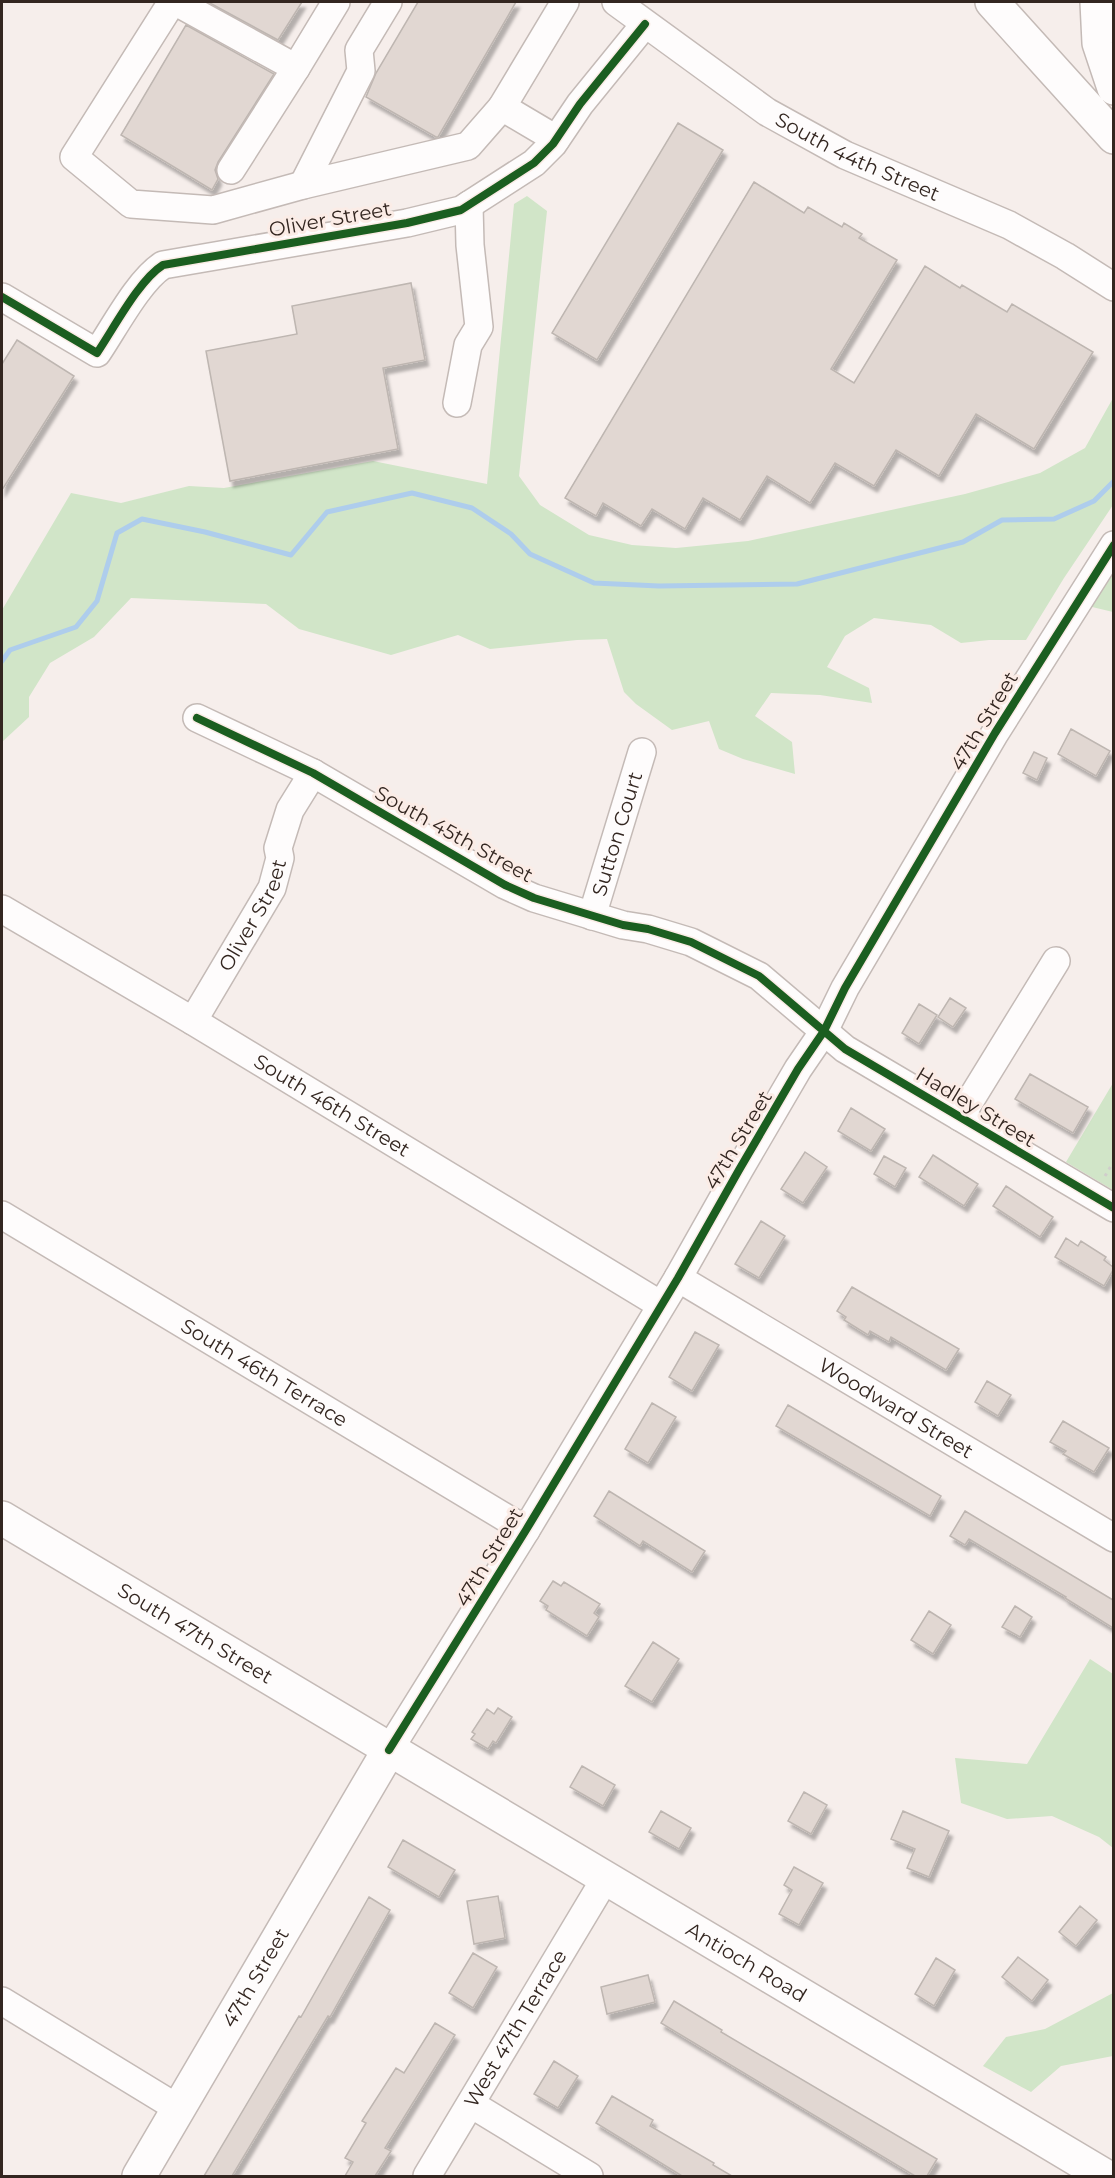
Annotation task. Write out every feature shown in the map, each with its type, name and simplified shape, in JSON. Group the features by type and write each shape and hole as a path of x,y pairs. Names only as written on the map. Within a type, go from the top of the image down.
{"main road":[{"path":"992,2 1113,137"},
{"path":"1097,2 1099,44 1113,88"},
{"name":"South 47th Street","path":"2,1518 389,1750"},
{"name":"Antioch Road","path":"389,1750 1087,2172"},
{"name":"47th Street","path":"139,2176 389,1750"}],"street":[{"path":"296,69 174,2 74,157 131,204 213,210 303,185 468,146 502,107 565,2"},
{"path":"231,170 336,2"},
{"path":"303,185 361,71 359,50 388,2"},
{"name":"South 44th Street","path":"616,2 767,112 845,155 1009,225 1065,256 1113,287"},
{"name":"Oliver Street","path":"2,297 97,353 141,286 153,271 163,264 407,223 461,210 534,163 645,24"},
{"path":"502,107 556,138"},
{"path":"457,403 468,345 479,327 470,245 469,205"},
{"name":"47th Street","path":"389,1750 526,1530 678,1278 700,1235 798,1069 824,1031 845,988 995,733 1113,545"},
{"name":"South 45th Street","path":"196,718 312,773 505,885 534,898 592,916 691,942 759,976 824,1031"},
{"name":"Sutton Court","path":"592,916 642,752"},
{"name":"Oliver Street","path":"193,1021 272,888 279,858 278,848 290,810 312,773"},
{"name":"South 46th Street","path":"2,909 193,1021 661,1305"},
{"path":"960,1117 1056,961"},
{"name":"Hadley Street","path":"824,1031 845,1049 1113,1208"},
{"name":"South 46th Terrace","path":"2,1215 526,1530"},
{"name":"Woodward Street","path":"678,1278 1113,1538"},
{"name":"West 47th Terrace","path":"427,2176 605,1880"},
{"path":"2,2001 179,2109"},
{"path":"471,2104 589,2176"}],"path":[{"path":"1113,1161 1111,1165 1113,1166"}],"green space":[{"path":"527,196 547,211 519,476 540,505 589,535 632,545 676,548 748,541 965,494 1040,473 1085,448 1113,398 1113,505 1026,640 961,643 931,625 874,618 845,636 827,667 869,688 872,703 820,695 771,693 755,716 792,742 795,774 743,759 719,749 709,721 672,730 636,704 624,692 607,639 490,649 458,635 391,655 299,629 266,604 131,598 94,637 50,663 29,697 29,717 2,742 2,610 71,493 121,503 189,486 224,488 373,461 487,484 514,204"},
{"path":"1113,568 1113,612 1088,606"},
{"path":"1113,1083 1113,1190 1066,1162"},
{"path":"1090,1659 1113,1674 1113,1848 1099,1837 1052,1816 1007,1819 961,1803 955,1758 1027,1764"},
{"path":"1113,1993 1113,2056 1061,2066 1031,2092 983,2066 1006,2037 1045,2029"}],"building":[{"path":"208,2 302,2 278,40"},
{"path":"418,2 516,2 438,137 366,97 376,73"},
{"path":"186,25 274,74 218,162 215,170 218,179 212,190 121,135"},
{"path":"678,123 723,150 597,360 552,333"},
{"path":"754,182 804,213 808,207 842,227 844,223 862,234 859,238 897,260 831,369 854,383 925,266 960,288 962,285 1007,312 1012,304 1093,352 1034,449 976,414 939,476 896,450 874,486 835,463 810,503 767,476 740,520 703,498 685,529 652,509 641,526 603,503 596,516 565,498"},
{"path":"411,283 425,360 383,368 398,449 230,481 206,351 297,334 292,306"},
{"path":"17,340 74,376 2,490 2,364"},
{"path":"1071,729 1110,751 1096,776 1058,754"},
{"path":"1034,752 1047,758 1037,780 1023,773"},
{"path":"950,998 966,1008 953,1027 938,1017"},
{"path":"919,1004 937,1015 919,1044 902,1033"},
{"path":"1030,1074 1088,1107 1073,1133 1015,1099"},
{"path":"851,1108 885,1129 871,1151 838,1131"},
{"path":"805,1152 827,1167 803,1203 781,1189"},
{"path":"933,1155 978,1184 964,1206 919,1177"},
{"path":"884,1156 906,1168 895,1187 874,1174"},
{"path":"1006,1186 1053,1217 1040,1237 993,1206"},
{"path":"761,1221 785,1236 759,1278 735,1264"},
{"path":"1066,1238 1078,1246 1081,1241 1106,1257 1104,1260 1113,1267 1113,1270 1104,1286 1055,1257"},
{"path":"852,1287 959,1349 946,1370 891,1337 889,1342 870,1331 868,1335 844,1320 846,1317 837,1311"},
{"path":"695,1332 719,1345 692,1391 669,1377"},
{"path":"987,1381 1011,1395 998,1416 975,1402"},
{"path":"652,1403 676,1417 648,1463 625,1449"},
{"path":"788,1405 941,1496 930,1516 776,1426"},
{"path":"1063,1421 1109,1448 1094,1472 1063,1454 1066,1451 1050,1442"},
{"path":"609,1491 705,1551 692,1572 643,1541 640,1546 594,1516"},
{"path":"965,1511 1113,1600 1113,1628 969,1539 965,1545 950,1536"},
{"path":"553,1581 561,1586 564,1582 600,1604 594,1613 599,1617 587,1636 546,1610 548,1606 540,1601"},
{"path":"1015,1606 1032,1617 1020,1637 1002,1627"},
{"path":"929,1611 951,1625 933,1654 911,1640"},
{"path":"653,1642 679,1659 652,1702 625,1686"},
{"path":"498,1708 512,1717 496,1743 493,1741 488,1749 471,1739 475,1734 472,1732 487,1709 494,1714"},
{"path":"582,1766 615,1785 603,1806 570,1787"},
{"path":"804,1792 827,1805 811,1834 788,1821"},
{"path":"661,1811 691,1828 679,1849 649,1832"},
{"path":"903,1811 949,1831 929,1877 907,1868 915,1849 891,1839"},
{"path":"403,1840 455,1870 439,1897 388,1867"},
{"path":"794,1867 823,1883 799,1925 779,1914 792,1890 784,1885"},
{"path":"498,1896 505,1938 474,1944 467,1901"},
{"path":"369,1897 390,1910 330,2017 328,2016 232,2176 204,2176 299,2016 301,2017"},
{"path":"1080,1906 1097,1920 1076,1946 1059,1932"},
{"path":"473,1953 497,1967 473,2008 449,1993"},
{"path":"1018,1957 1048,1980 1032,2001 1002,1977"},
{"path":"936,1958 955,1970 934,2006 915,1994"},
{"path":"648,1975 655,2002 607,2014 601,1987"},
{"path":"674,2001 722,2030 721,2032 937,2159 927,2176 915,2176 661,2023"},
{"path":"435,2023 455,2035 385,2148 391,2151 375,2176 345,2176 353,2162 345,2158 366,2123 362,2121 396,2068 404,2073"},
{"path":"554,2061 578,2076 558,2108 534,2094"},
{"path":"612,2096 653,2120 650,2126 732,2176 682,2176 596,2123"}],"waterway":[{"path":"2,661 10,650 76,627 97,601 117,533 142,519 205,532 291,555 327,512 412,493 472,508 511,534 530,554 594,583 659,586 797,584 963,542 1002,520 1054,519 1094,501 1114,481"}],"cycle path":[{"path":"2,297 97,353 127,305 145,282 163,265 407,223 461,210 534,163 553,144 580,104 645,24"},
{"path":"389,1750 526,1530 678,1278 798,1069 824,1031 845,988 995,733 1114,545"},
{"path":"197,718 313,773 505,885 534,898 623,925 648,929 691,942 759,976 845,1049 1114,1208"}]}
